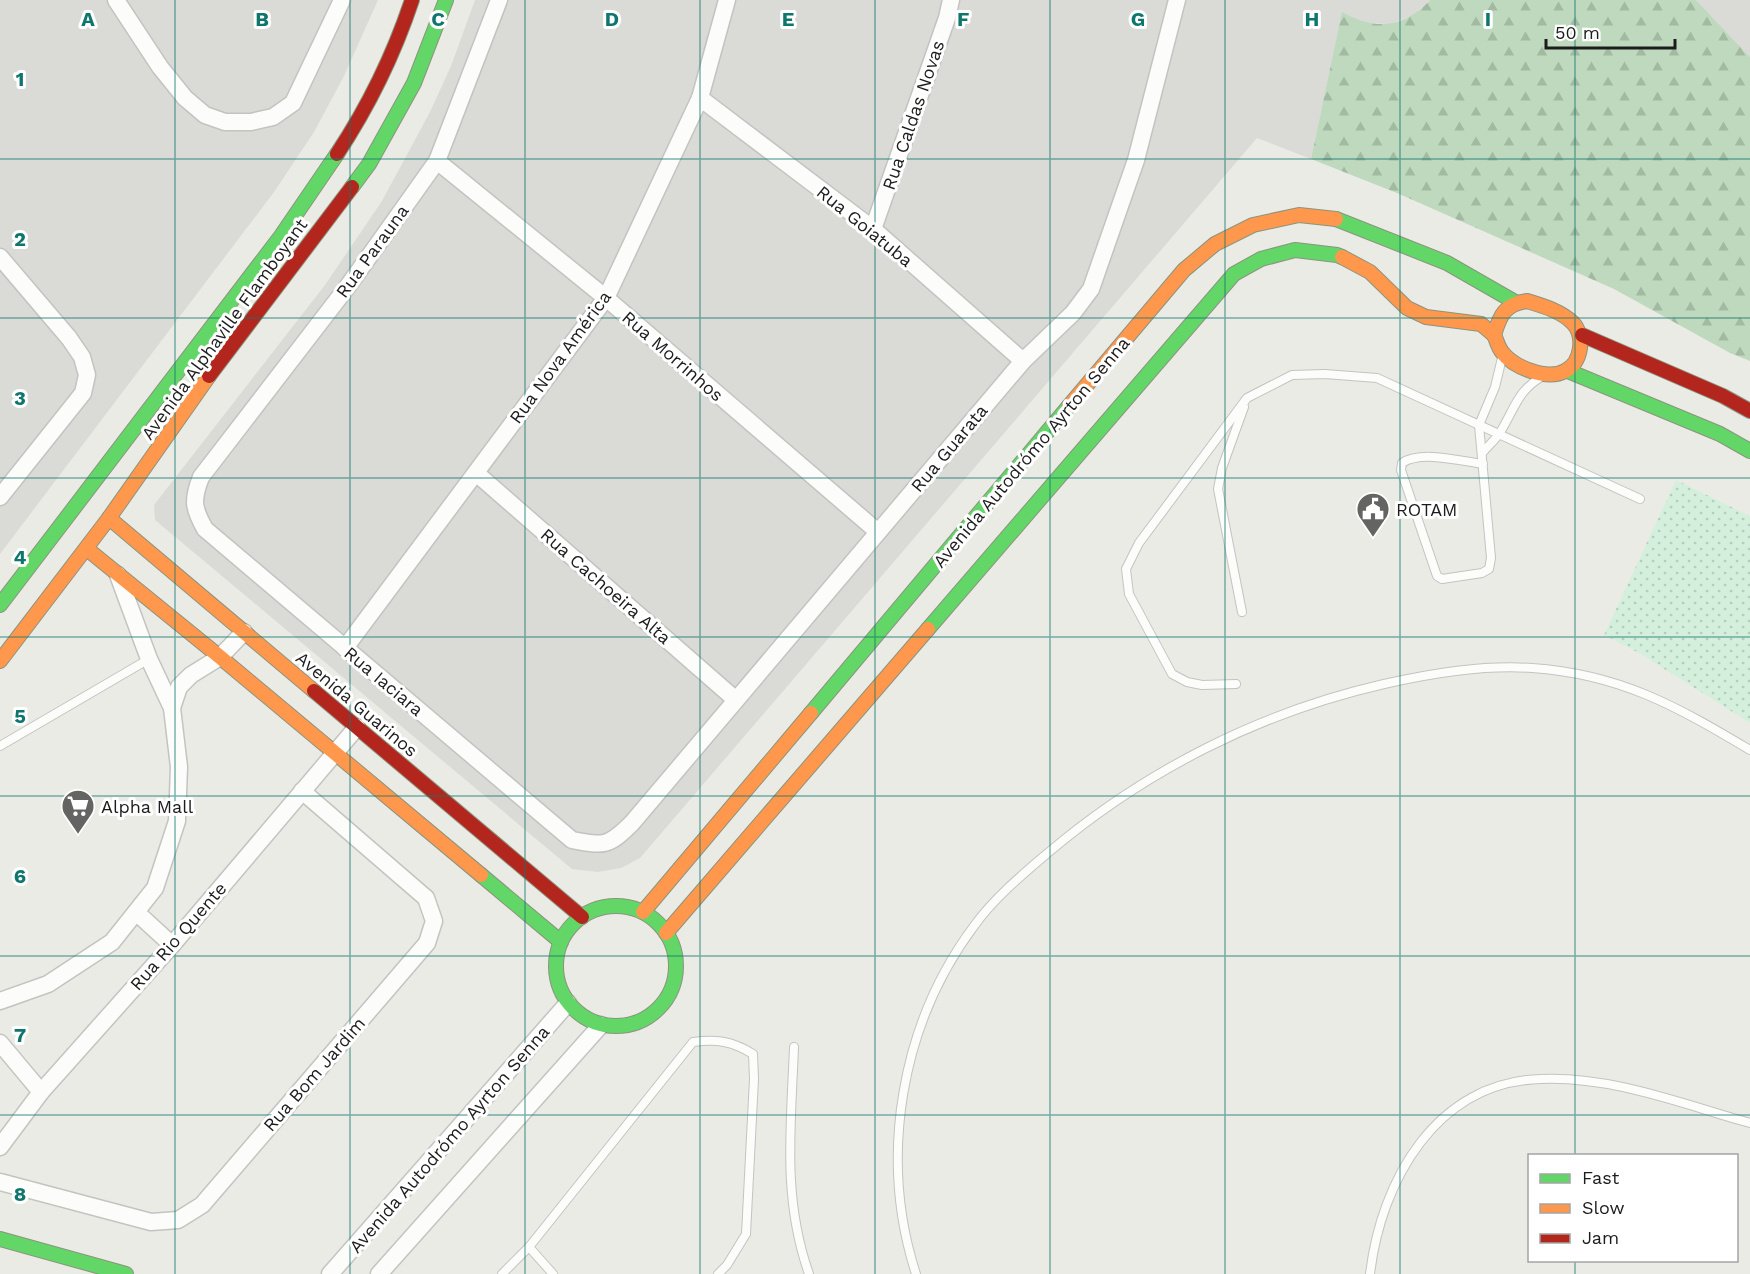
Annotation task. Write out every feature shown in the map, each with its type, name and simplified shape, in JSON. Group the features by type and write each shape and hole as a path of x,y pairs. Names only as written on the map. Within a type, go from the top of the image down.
{"street":[{"path":"116,0 160,67 185,98 206,115 225,122 250,122 273,117 293,103 342,0"},
{"name":"Avenida Alphaville Flamboyant","path":"0,605 281,236 362,116 397,44 412,0"},
{"name":"Avenida Alphaville Flamboyant","path":"0,661 87,549 216,366 369,164 414,83 446,0"},
{"name":"Rua Parauna","path":"201,477 348,286 437,161 499,0"},
{"name":"Rua Nova América","path":"345,648 606,298 700,98 727,0"},
{"name":"Rua Caldas Novas","path":"873,230 947,18 951,0"},
{"name":"Rua Guarata","path":"615,840 632,823 1023,362 1073,313 1091,289 1136,160 1177,0"},
{"name":"Rua Goiatuba","path":"700,98 873,230 1023,362"},
{"name":"Rua Morrinhos","path":"437,161 606,298 878,532"},
{"name":"Avenida Autodrómo Ayrton Senna","path":"643,912 1184,270 1215,244 1253,225 1299,215 1338,219 1447,263 1515,302 1527,301 1545,306 1579,327 1582,335 1724,396 1750,411"},
{"name":"Avenida Autodrómo Ayrton Senna","path":"666,933 1234,274 1261,259 1295,250 1336,255 1370,272 1407,308 1426,317 1481,324 1494,335"},
{"path":"0,257 69,338 82,357 87,375 83,393 0,497"},
{"path":"1515,302 1501,315 1494,335 1502,353 1523,367 1546,374 1568,371 1720,434 1750,451"},
{"path":"1568,371 1581,347 1582,335"},
{"path":"194,350 216,366"},
{"name":"Rua Cachoeira Alta","path":"476,473 736,700"},
{"name":"Rua Iaciara","path":"201,477 195,493 195,510 205,529 572,840 598,845 615,840"},
{"name":"Avenida Guarinos","path":"110,518 582,917"},
{"path":"87,549 335,752 561,942"},
{"path":"0,1001 48,984 112,942 155,888 177,821 179,767 172,708 149,659 117,574"},
{"path":"172,708 179,687 199,669 220,657 244,632"},
{"name":"Rua Rio Quente","path":"0,1147 41,1092 172,945 357,727"},
{"name":"Rua Bom Jardim","path":"0,1182 151,1222 178,1220 202,1205 427,943 434,921 426,898 302,791"},
{"path":"612,907 643,912 656,921 666,933 675,952 676,973 671,993 658,1010 642,1021 621,1026 601,1025 583,1017 568,1003 560,989 556,973 556,957 561,942 570,928 582,917 596,910 612,907"},
{"path":"136,912 172,945"},
{"name":"Avenida Autodrómo Ayrton Senna","path":"330,1274 568,1003"},
{"name":"Avenida Autodrómo Ayrton Senna","path":"379,1274 601,1025"},
{"path":"0,1043 41,1092"},
{"path":"0,1239 126,1274"}],"lane":[{"path":"1483,464 1424,456 1410,458 1402,463 1401,470 1437,576 1442,579 1482,573 1489,569 1491,558 1483,452 1479,425 1503,362 1502,353"},
{"path":"1236,684 1202,686 1187,682 1172,674 1129,594 1126,569 1139,543 1247,398 1292,375 1325,374 1377,378 1641,499"},
{"path":"1483,452 1499,434 1517,398 1546,374"},
{"path":"1242,612 1218,489 1222,468 1247,398"},
{"path":"0,746 149,659"},
{"path":"916,1274 906,1239 901,1208 898,1145 900,1113 907,1074 920,1027 931,999 959,948 976,923 1032,867 1127,793 1202,749 1282,714 1365,688 1408,678 1478,668 1505,667 1559,671 1612,682 1670,704 1750,750"},
{"path":"504,1273 529,1247 693,1042 713,1040 739,1046 753,1054 754,1080 746,1234 727,1265 718,1274"},
{"path":"794,1047 789,1134 790,1192 799,1247 809,1274"},
{"path":"1370,1274 1377,1231 1405,1163 1416,1146 1430,1130 1462,1104 1499,1087 1539,1079 1601,1083 1628,1088 1750,1123"},
{"path":"529,1247 553,1274"}],"shaded area":[{"path":"0,0 378,0 344,76 314,132 274,192 0,554"},
{"path":"475,0 1430,0 1412,16 1389,24 1364,23 1342,13 1311,159 1257,138 640,858 621,868 598,872 572,869 155,520 154,505 325,285 382,201 430,112 451,66"},
{"path":"1696,0 1750,0 1750,57 1747,54"}],"green space":[{"path":"1430,0 1696,0 1750,57 1750,361 1730,353 1614,289 1397,193 1311,159 1342,12 1366,22 1389,24 1410,16"},
{"path":"1676,480 1750,516 1750,723 1639,653 1604,635"}],"traffic: fast":[{"path":"352,187 369,164 414,83 446,0"},
{"path":"0,605 281,236 337,154"},
{"path":"1336,219 1447,263 1515,302"},
{"path":"928,629 1234,274 1261,259 1295,250 1342,257"},
{"path":"1568,371 1720,434 1750,451"},
{"path":"811,713 1069,406"},
{"path":"481,875 561,942"},
{"path":"616,906 639,911 658,924 671,943 676,966 671,989 658,1008 639,1021 616,1026 593,1021 574,1008 561,989 556,966 561,943 574,924 593,911 616,906"},
{"path":"0,1239 126,1274"}],"traffic: slow":[{"path":"1069,406 1184,270 1215,244 1253,225 1299,215 1336,219"},
{"path":"1342,257 1370,272 1407,308 1426,317 1481,324 1494,335"},
{"path":"1527,301 1557,312 1577,328 1580,349 1575,362 1565,371 1558,374 1531,371 1507,358 1499,348 1494,335 1501,316 1513,305 1527,301"},
{"path":"0,661 109,518 209,376"},
{"path":"109,518 314,691"},
{"path":"87,549 481,875"},
{"path":"666,933 928,629"},
{"path":"643,912 811,713"}],"traffic: jam":[{"path":"337,154 380,80 412,0"},
{"path":"209,376 352,187"},
{"path":"1582,335 1723,396 1750,411"},
{"path":"314,691 582,917"}],"place":[{"name":"ROTAM","path":"1373,538"},
{"name":"Alpha Mall","path":"78,835"}]}
